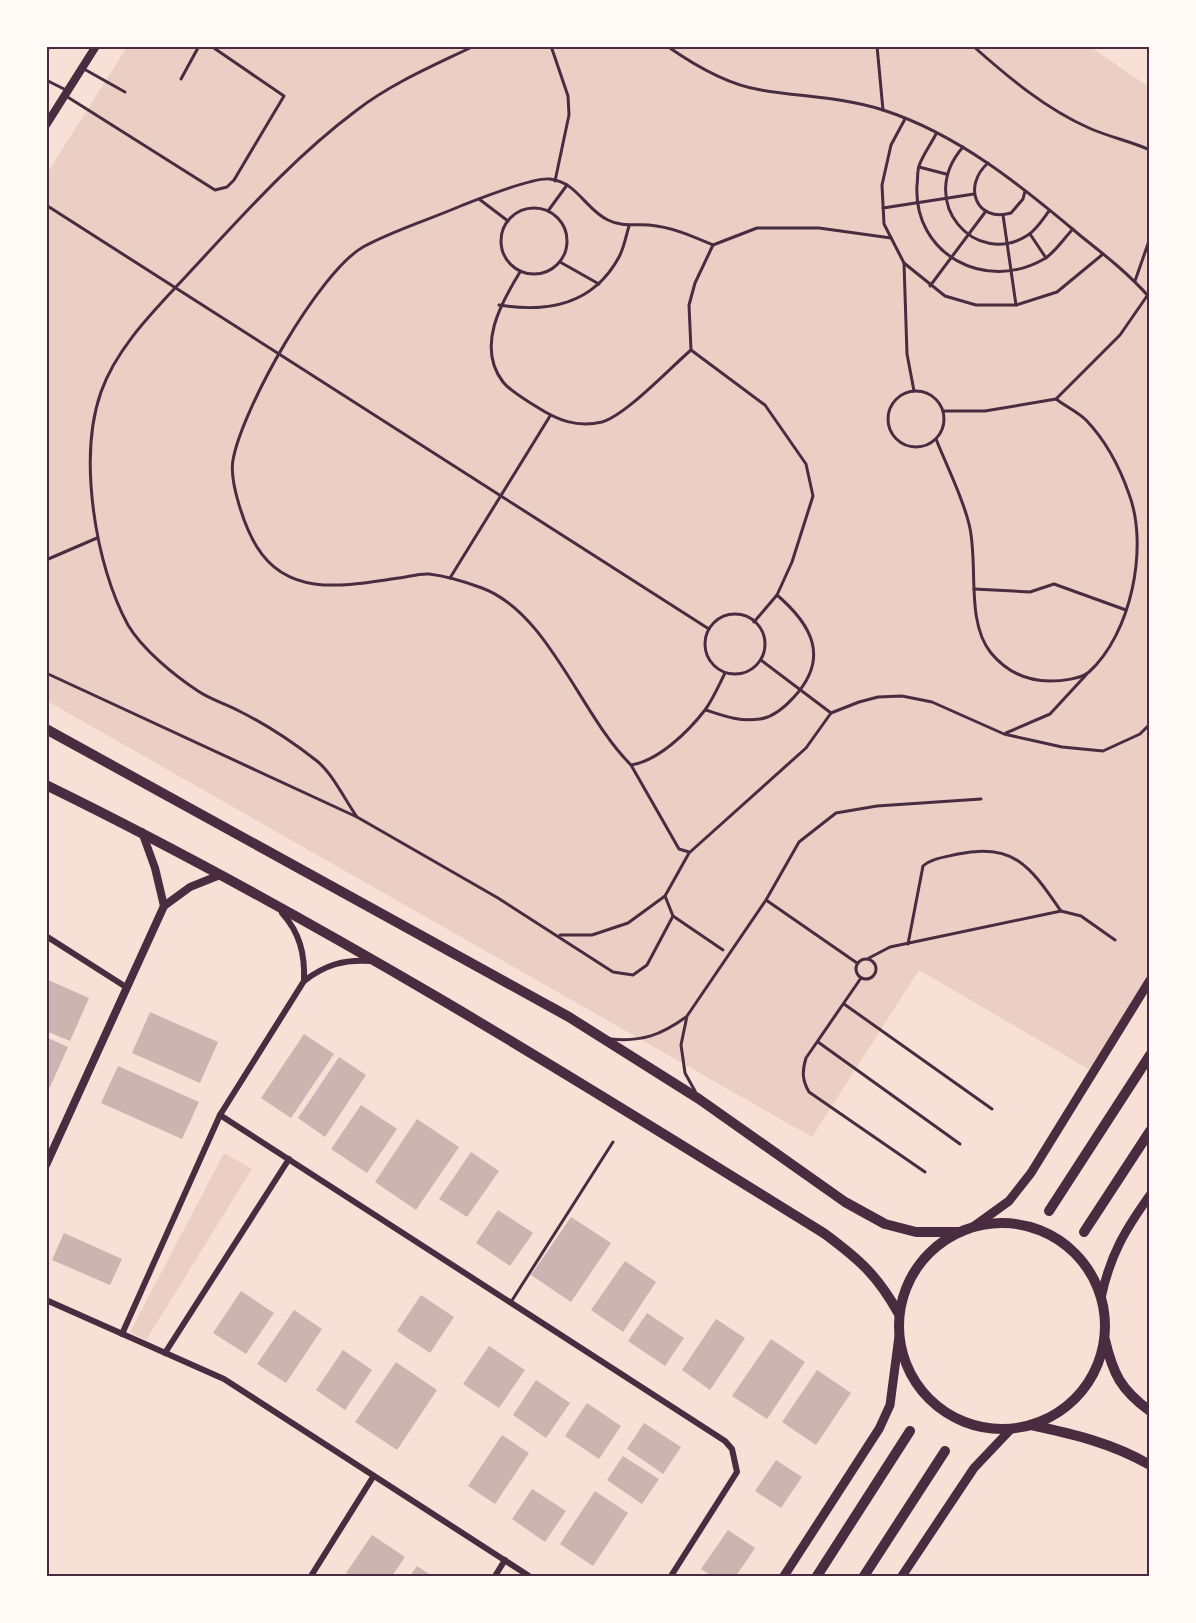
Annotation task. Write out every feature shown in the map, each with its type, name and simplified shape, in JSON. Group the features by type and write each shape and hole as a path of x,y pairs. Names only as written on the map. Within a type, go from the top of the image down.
{"main road":[{"path":"46,729 603,1038 699,1099 845,1202 885,1224 916,1232 960,1232"},
{"path":"46,785 141,831 544,1059 825,1234 860,1260 882,1284 899,1314"},
{"path":"973,1227 1009,1201 1031,1173 1149,980"},
{"path":"1049,1211 1149,1055"},
{"path":"1084,1232 1149,1131"},
{"path":"1101,1298 1114,1251 1122,1233 1149,1195"},
{"path":"784,1576 879,1430 890,1405 899,1336 899,1314 906,1288 919,1265 937,1246 960,1232 973,1227 1009,1223 1045,1232 1075,1253 1096,1283 1101,1298 1104,1340 1113,1372 1131,1397 1149,1411"},
{"path":"899,1336 907,1367 924,1394 940,1408 949,1415 979,1427 1011,1429 1030,1425 1058,1413 1080,1393 1096,1368 1104,1340"},
{"path":"1030,1425 1096,1440 1129,1453 1149,1465"},
{"path":"902,1576 974,1468 1011,1429"},
{"path":"817,1576 910,1431"},
{"path":"864,1576 945,1451"}],"street":[{"path":"46,125 96,46"},
{"path":"141,831 155,868 164,906"},
{"path":"46,1165 164,906 190,887 220,875"},
{"path":"278,908 291,923 300,941 304,961 304,981"},
{"path":"46,936 126,987"},
{"path":"122,1334 220,1115 304,981 319,969 336,962 373,961"},
{"path":"220,1115 725,1441 732,1449 737,1472 671,1576"},
{"path":"165,1353 289,1159"},
{"path":"46,1300 224,1379 530,1576"},
{"path":"312,1576 373,1477"},
{"path":"495,1576 505,1560"}],"lane":[{"path":"46,52 50,46"},
{"path":"181,80 199,46"},
{"path":"46,80 214,190 226,188 240,170 284,96 211,46"},
{"path":"83,68 124,92"},
{"path":"603,1038 633,1041 662,1034 687,1016 766,900 799,842 836,813 877,806 981,799"},
{"path":"908,944 923,866 932,860 977,850 993,850 1023,864 1037,877 1061,911"},
{"path":"766,900 857,963"},
{"path":"857,963 884,948 1061,911 1081,916 1115,940"},
{"path":"861,978 870,978 876,972 875,963 869,958"},
{"path":"857,963 856,971 861,978"},
{"path":"861,978 803,1067 805,1084 809,1092 925,1172"},
{"path":"844,1004 992,1108"},
{"path":"687,1016 681,1045 685,1073 699,1099"},
{"path":"818,1042 960,1144"},
{"path":"511,1302 613,1142"}],"path":[{"path":"357,817 320,763 243,712 199,692 161,662 129,627 111,582 98,538 92,470 92,431 101,392 120,353 176,287 279,175 359,109 424,70 474,46"},
{"path":"551,46 568,96 568,115 555,181"},
{"path":"666,46 688,61 730,81 760,90 809,95 884,110 963,147 1050,210 1135,281 1148,297 1120,335 1056,399 985,411 943,411"},
{"path":"876,46 884,110"},
{"path":"973,46 1009,78 1062,115 1149,150"},
{"path":"905,119 891,145 882,185 884,225 904,263 930,286 945,296 976,305 1016,305 1057,292 1103,254"},
{"path":"936,134 918,166 916,203 923,224 934,243 951,258 980,271 1011,272 1046,258 1072,229"},
{"path":"963,147 952,159 946,174 945,199 953,219 968,234 987,242 1007,243 1030,234 1050,210"},
{"path":"987,163 976,176 974,194 986,212 1003,215 1019,207 1025,191"},
{"path":"918,166 946,174"},
{"path":"689,853 679,849 631,765 600,729 558,660 508,601 483,588 427,574 330,588 300,582 272,566 256,546 239,506 232,463 249,410 279,352 339,266 363,248 479,199 530,183 549,179 567,185 607,220 629,226 663,228 712,245 757,228 819,228 891,238"},
{"path":"548,211 567,185"},
{"path":"883,208 974,194"},
{"path":"479,199 508,221"},
{"path":"46,205 709,629"},
{"path":"534,208 548,211 560,220 567,233 567,248 560,262 549,271 542,273 520,272 508,262 502,249 502,234 508,221 519,211 534,208"},
{"path":"930,286 986,212"},
{"path":"1003,215 1016,305"},
{"path":"499,305 530,310 561,306 599,284 619,257 629,226"},
{"path":"1030,234 1046,258"},
{"path":"1135,281 1149,237"},
{"path":"691,350 689,305 695,283 712,245"},
{"path":"560,262 599,284"},
{"path":"904,263 906,354 914,392"},
{"path":"520,272 499,305 491,343 493,358 503,382 550,416 566,423 602,422 620,413 691,350"},
{"path":"691,350 765,405 806,464 813,496 792,562 777,595 754,622"},
{"path":"914,392 932,396 943,411 944,426 936,439 923,447 908,446 895,438 888,424 890,409 899,397 914,392"},
{"path":"1004,734 1050,714 1117,637 1126,610 1138,547 1130,495 1108,449 1085,419 1056,399"},
{"path":"449,578 550,416"},
{"path":"936,439 969,523 974,555 974,589 980,627 990,652 1012,672 1034,681 1061,681 1088,673"},
{"path":"46,560 98,538"},
{"path":"974,589 1030,592 1054,585 1126,610"},
{"path":"705,710 735,720 761,719 783,710 811,674 814,653 810,632 800,615 777,595"},
{"path":"730,614 747,616 761,627 766,644 761,660 748,672 731,675 715,668 705,654 705,636 709,629 714,621 730,614"},
{"path":"761,660 831,713"},
{"path":"46,673 357,817 560,936 613,972 633,975 646,964 672,916"},
{"path":"631,765 647,762 686,730 705,710 725,673"},
{"path":"560,936 592,935 628,924 665,896 689,853 806,748 831,713 878,697 903,696 932,702 1004,734 1062,747 1103,751 1140,734 1149,724"},
{"path":"665,896 672,916 728,954"}],"shaded area":[{"path":"1089,46 1149,87 1149,990 1095,1073 919,970 812,1137 47,701 46,175 127,47"},
{"path":"224,1153 252,1169 146,1340 130,1332"}],"building":[{"path":"46,979 89,998 70,1041 46,1031"},
{"path":"150,1012 218,1042 200,1083 132,1053"},
{"path":"304,1034 334,1054 291,1118 261,1098"},
{"path":"46,1037 68,1047 50,1087 46,1086"},
{"path":"339,1057 366,1075 325,1137 298,1118"},
{"path":"118,1066 199,1102 182,1139 101,1103"},
{"path":"361,1105 397,1129 367,1173 331,1149"},
{"path":"417,1119 459,1147 416,1210 375,1182"},
{"path":"471,1152 499,1171 467,1217 439,1199"},
{"path":"498,1210 533,1233 510,1266 476,1243"},
{"path":"571,1217 611,1243 571,1302 531,1275"},
{"path":"64,1233 122,1259 110,1285 52,1260"},
{"path":"625,1261 656,1282 623,1332 591,1310"},
{"path":"241,1291 274,1313 246,1354 213,1333"},
{"path":"421,1295 454,1317 430,1353 397,1331"},
{"path":"294,1310 322,1329 286,1383 257,1364"},
{"path":"647,1313 684,1338 665,1366 628,1341"},
{"path":"716,1319 745,1338 710,1390 682,1370"},
{"path":"771,1339 805,1362 767,1419 732,1396"},
{"path":"489,1346 525,1370 499,1408 463,1384"},
{"path":"343,1350 372,1370 345,1410 316,1390"},
{"path":"396,1362 437,1390 397,1450 355,1422"},
{"path":"817,1370 851,1393 816,1445 782,1422"},
{"path":"536,1380 570,1403 546,1438 513,1415"},
{"path":"587,1403 621,1426 599,1459 565,1436"},
{"path":"644,1423 681,1447 663,1474 627,1449"},
{"path":"502,1435 529,1453 495,1504 468,1486"},
{"path":"623,1456 659,1479 642,1504 607,1480"},
{"path":"776,1460 802,1477 781,1508 755,1491"},
{"path":"532,1489 566,1511 545,1542 512,1519"},
{"path":"595,1491 628,1513 593,1566 560,1544"},
{"path":"728,1530 755,1548 736,1576 712,1576 701,1569"},
{"path":"372,1535 405,1557 392,1576 352,1576 346,1573"},
{"path":"417,1566 432,1576 410,1576"}]}
